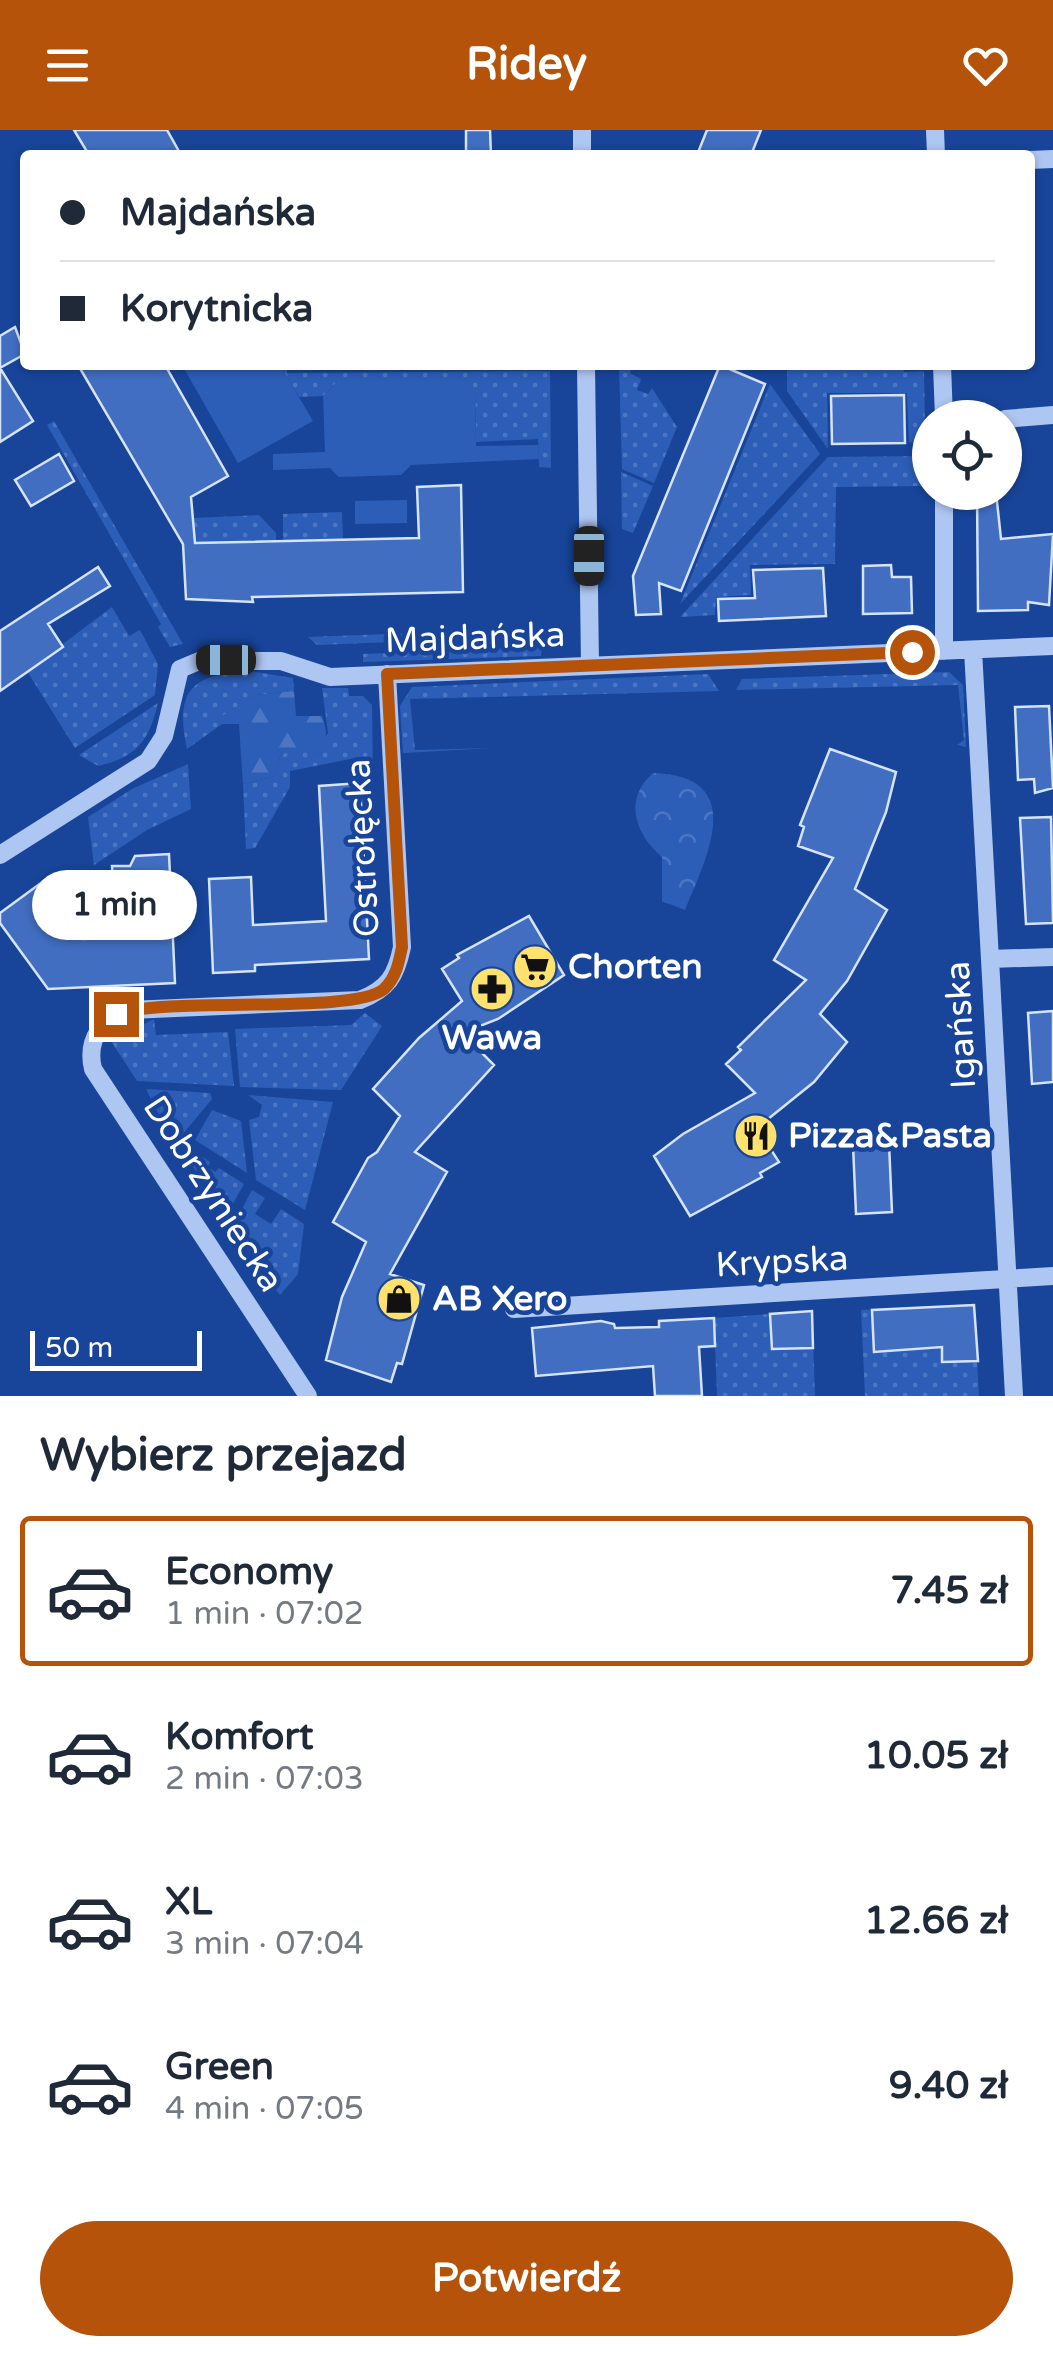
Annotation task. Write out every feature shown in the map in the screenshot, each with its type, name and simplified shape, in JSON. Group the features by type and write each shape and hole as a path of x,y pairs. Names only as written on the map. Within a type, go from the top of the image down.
{"street":[{"path":"586,370 590,666"},
{"path":"942,370 943,400"},
{"path":"1022,418 1053,415"},
{"path":"944,510 944,651"},
{"name":"Majdańska","path":"0,855 148,762 164,736 174,681 188,663 282,661 330,677 1053,646"},
{"name":"Igańska","path":"973,650 1014,1396"},
{"name":"Ostrołęcka","path":"104,1022 140,1009 360,1000 385,988 398,966 402,947 387,674"},
{"path":"990,959 1053,957"},
{"name":"Dobrzyniecka","path":"104,1022 92,1042 93,1069 308,1396"},
{"name":"Krypska","path":"514,1309 1053,1276"}],"green space":[{"path":"185,370 283,370 313,421 238,463"},
{"path":"283,370 550,371 551,468 539,467 538,439 476,442 475,391 337,382 323,396 299,397"},
{"path":"619,370 631,370 641,379 637,390 648,394 652,388 677,427 654,483 622,469"},
{"path":"787,370 924,371 925,400 912,400 912,442 907,393 827,393 828,449 787,391"},
{"path":"460,378 475,391 476,446 538,445 539,459 411,465 401,475 339,477 330,468 273,470 273,454 325,452 323,396 337,382"},
{"path":"770,384 820,454 680,604"},
{"path":"54,421 183,644 170,647 158,627 161,624 47,425"},
{"path":"912,456 912,486 836,487 835,564 750,565 751,595 716,597 715,615 680,617 828,457"},
{"path":"621,472 653,486 633,533 622,529"},
{"path":"407,500 407,523 355,524 355,501"},
{"path":"342,512 343,540 283,541 283,514"},
{"path":"259,515 276,533 276,542 195,543 193,518"},
{"path":"112,607 129,636 140,630 158,664 155,695 75,748 27,671"},
{"path":"553,628 541,636 317,645 308,637"},
{"path":"542,647 541,656 363,662 363,654"},
{"path":"250,671 293,678 294,691 256,695 221,717 222,724 187,749 183,712 192,689 214,676"},
{"path":"949,672 963,685 966,747 957,745 964,740 958,685 736,690 742,679"},
{"path":"708,674 719,691 410,699 415,750 494,748 403,753 400,706 412,687"},
{"path":"322,688 348,688 349,696 363,696 372,705 373,775 360,776 360,757 290,771 290,787 255,848 246,849 243,784 275,776 280,757 289,749 319,754 328,733"},
{"path":"294,691 296,716 322,716 326,736 322,749 319,754 289,750 280,757 275,776 243,784 239,724 222,724 220,717 256,695"},
{"path":"158,703 145,737 123,758 98,766 79,755"},
{"path":"188,764 191,809 147,830 94,865 88,817 132,789"},
{"path":"653,773 683,777 701,788 711,803 710,843 685,910 662,901 662,857 645,838 636,816 638,794"},
{"path":"365,1013 382,1026 341,1090 240,1087 235,1029 351,1025"},
{"path":"154,1019 156,1035 228,1032 234,1086 137,1081 111,1041"},
{"path":"146,1089 210,1093 212,1099 182,1135 162,1121"},
{"path":"248,1095 333,1102 305,1210 256,1180 249,1120 259,1117 262,1105"},
{"path":"212,1110 241,1121 247,1173 195,1140"},
{"path":"189,1148 210,1162 208,1167 215,1172 219,1168 244,1184 226,1216 184,1153"},
{"path":"252,1190 265,1198 255,1214 271,1224 281,1209 304,1224 298,1274 280,1295 265,1275 274,1267 265,1256 256,1261 233,1226"},
{"path":"974,1305 979,1396 865,1396 861,1310"},
{"path":"812,1311 815,1396 717,1396 714,1318"}],"building":[{"path":"74,130 167,130 178,150 86,150"},
{"path":"466,130 490,130 491,150 466,150"},
{"path":"707,130 761,130 753,150 699,150"},
{"path":"15,327 20,340 20,357 0,368 0,336"},
{"path":"0,368 33,421 0,442"},
{"path":"81,370 168,370 228,476 191,497 195,543 419,538 417,487 461,485 463,592 252,597 253,602 186,599 183,544"},
{"path":"718,370 732,370 765,384 681,591 659,583 661,614 636,615 633,576"},
{"path":"904,395 905,443 832,444 831,396"},
{"path":"59,454 74,481 31,506 15,480"},
{"path":"977,510 998,510 1001,539 1053,534 1049,605 1028,602 1028,610 978,611"},
{"path":"891,565 892,577 911,577 912,613 863,614 863,566"},
{"path":"98,567 110,586 48,624 63,647 0,691 0,631"},
{"path":"823,568 826,616 719,621 718,599 755,598 753,570"},
{"path":"1049,706 1053,788 1035,793 1034,779 1018,780 1015,707"},
{"path":"830,749 896,772 886,812 855,889 887,910 847,981 820,1014 847,1042 814,1082 757,1128 779,1162 760,1173 762,1177 690,1216 654,1156 683,1134 755,1093 726,1064 741,1050 738,1047 806,980 774,960 833,858 798,846 804,827 800,825"},
{"path":"360,783 369,959 255,965 255,971 213,973 209,879 251,877 253,925 326,921 319,786"},
{"path":"1051,817 1053,923 1026,924 1020,818"},
{"path":"169,854 175,983 48,989 0,923 0,913 41,883 83,939 116,937 112,866 130,866 135,856"},
{"path":"529,916 564,975 498,1019 462,1033 494,1065 415,1152 447,1172 390,1274 424,1285 402,1364 397,1363 391,1382 326,1360 342,1297 366,1242 333,1222 368,1158 377,1152 400,1116 373,1089 419,1038 462,1001 442,969 459,958 457,955"},
{"path":"1053,1011 1053,1082 1032,1084 1028,1013"},
{"path":"889,1143 892,1212 856,1214 853,1145"},
{"path":"974,1305 978,1361 942,1362 942,1347 874,1352 872,1310"},
{"path":"812,1311 813,1348 772,1349 770,1314"},
{"path":"714,1318 715,1346 699,1347 702,1396 655,1396 653,1366 536,1376 532,1328 601,1321 614,1324 615,1328 659,1327 659,1321"}],"place":[{"name":"Chorten","path":"535,967"},
{"name":"Wawa","path":"492,989"},
{"name":"Pizza&Pasta","path":"756,1136"},
{"name":"AB Xero","path":"399,1299"}],"route":[{"path":"116,1014 212,1004 360,1000 385,988 398,966 402,947 387,674 912,652"}]}
